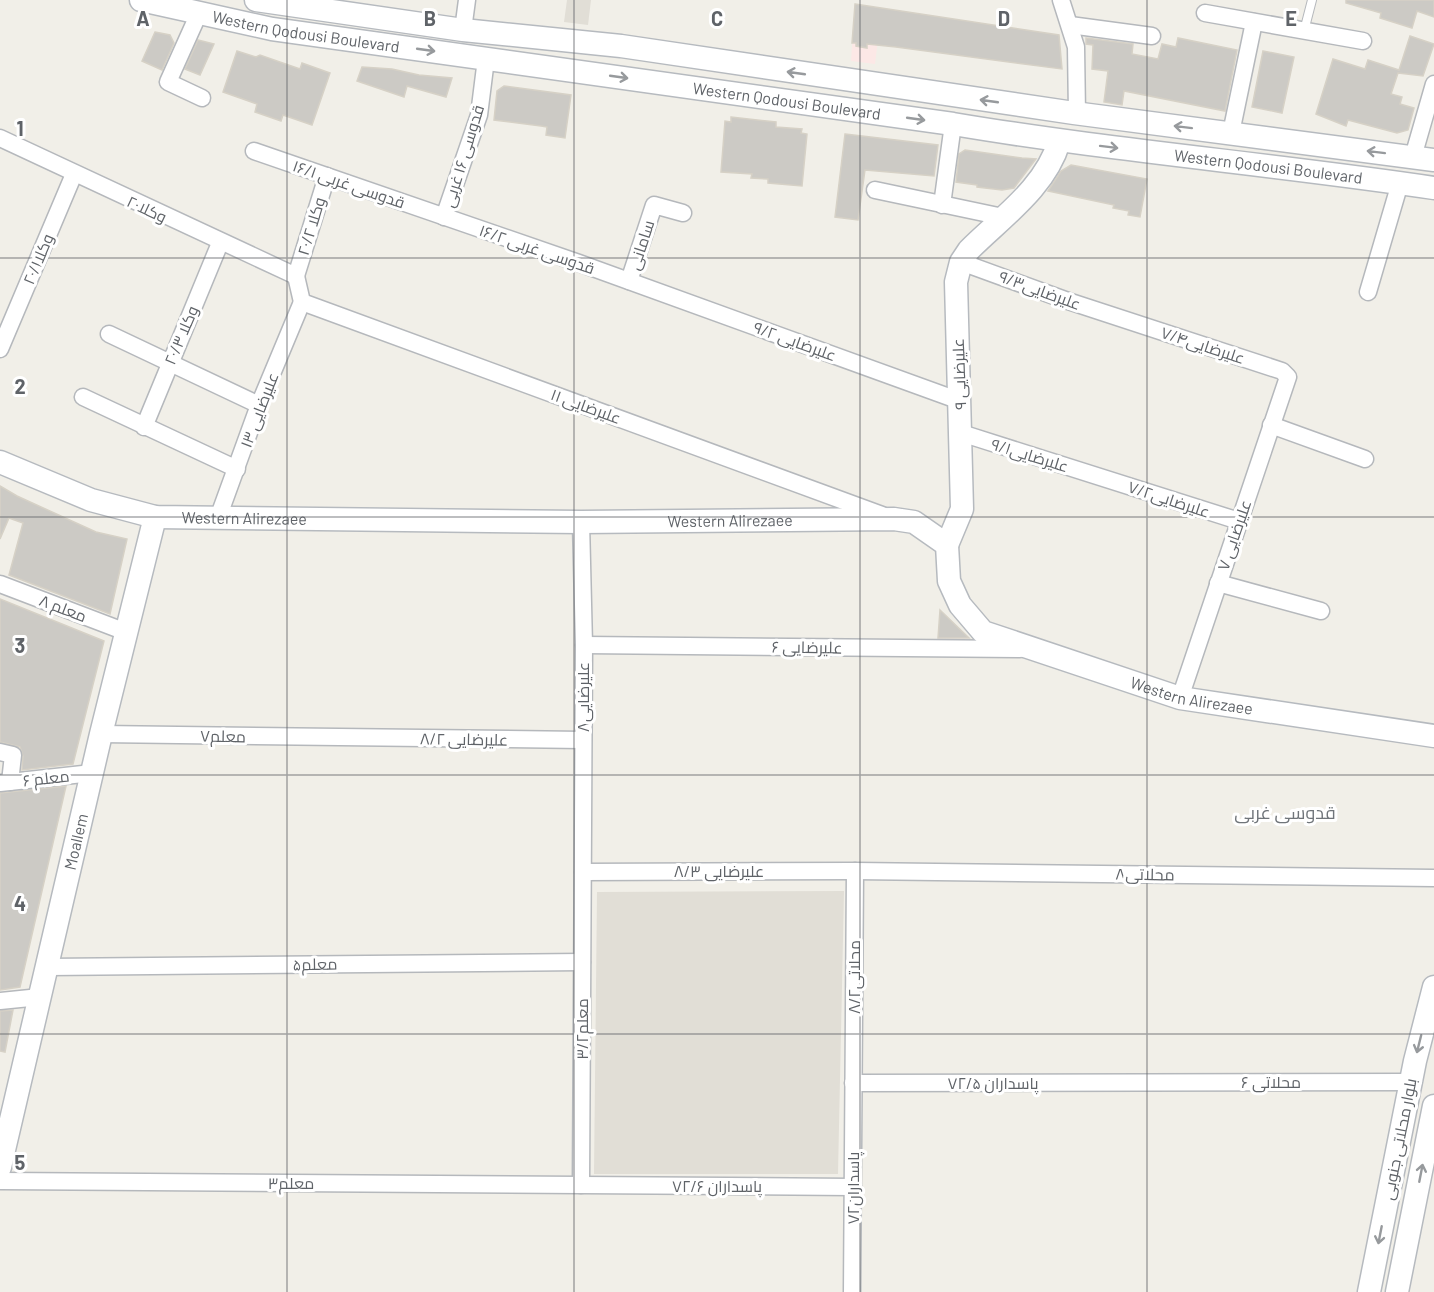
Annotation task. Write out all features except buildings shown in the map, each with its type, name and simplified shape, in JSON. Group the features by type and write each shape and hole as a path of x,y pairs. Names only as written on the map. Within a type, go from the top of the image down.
{"street":[{"name":"Western Qodousi Boulevard","path":"141,0 272,29 954,124 1059,142 1259,164 1434,188"},
{"name":"Western Qodousi Boulevard","path":"256,0 463,30 621,46 1077,114 1423,158"},
{"path":"463,30 466,0"},
{"path":"1061,0 1070,25 1076,56 1077,114"},
{"path":"1205,13 1363,41"},
{"path":"199,14 168,81 202,98"},
{"path":"1231,133 1254,22"},
{"path":"1070,25 1152,36"},
{"name":"قدوسی ۱۶ غربی","path":"444,217 479,116 486,58"},
{"path":"1423,158 1434,84"},
{"path":"942,205 954,124"},
{"name":"وکلا۲۰","path":"0,138 220,243 296,276"},
{"path":"961,262 1040,181 1053,160 1059,142"},
{"name":"۱۶/۱ قدوسی غربی","path":"254,151 444,217"},
{"name":"وکلا۲۰/۱","path":"1,346 74,174"},
{"name":"وکلا ۲۰/۲","path":"296,276 327,176"},
{"path":"1368,292 1400,183"},
{"path":"875,190 1003,217"},
{"name":"سامانی","path":"629,281 654,205 683,213"},
{"name":"۱۶/۲ قدوسی غربی","path":"444,217 629,281"},
{"name":"وکلا ۲۰/۳","path":"144,427 220,243"},
{"name":"علیرضایی۹/۳","path":"961,262 1119,318"},
{"name":"۹ علیرضایی","path":"946,545 962,509 956,282 961,262"},
{"path":"296,276 302,302"},
{"name":"۹/۲ علیرضایی","path":"629,281 960,401"},
{"name":"۱۳ علیرضایی","path":"218,518 259,405 302,302"},
{"name":"۱۱ علیرضایی","path":"302,302 894,519"},
{"name":"علیرضایی۷/۴","path":"1119,318 1286,373"},
{"path":"109,334 259,405"},
{"name":"۷ علیرضایی","path":"1180,698 1288,377 1286,373"},
{"path":"83,397 237,469"},
{"path":"1271,425 1365,459"},
{"name":"علیرضایی۹/۱","path":"961,433 1098,476"},
{"name":"Western Alirezaee","path":"0,462 91,500 155,517 581,522 894,519 914,522 946,545 950,580 960,605 984,632 1180,698 1434,736"},
{"name":"علیرضایی۷/۲","path":"1098,476 1239,521"},
{"name":"Moallem","path":"1,1155 155,517"},
{"name":"علیرضایی۸","path":"581,522 584,645 582,872"},
{"path":"1218,583 1321,611"},
{"name":"۸ معلم","path":"0,584 126,632"},
{"name":"۶ علیرضایی","path":"584,645 1030,649"},
{"name":"Western Alirezaee","path":"1388,729 1434,743"},
{"name":"معلم۷","path":"101,734 345,738"},
{"name":"علیرضایی ۸/۲","path":"345,738 583,740"},
{"path":"0,752 13,755 5,782"},
{"name":"۶ معلم","path":"5,782 92,773"},
{"name":"۸/۳ علیرضایی","path":"582,872 855,871"},
{"name":"محلاتی۸","path":"855,871 1434,878"},
{"name":"محلاتی۸/۲","path":"853,1083 855,871"},
{"name":"معلم۳/۲","path":"581,1185 582,872"},
{"name":"معلم۵","path":"48,967 582,962"},
{"name":"بلوار محلاتی جنوبی","path":"1369,1292 1411,1082 1434,987"},
{"path":"0,1001 40,998"},
{"name":"۷۲/۵ پاسداران","path":"853,1083 1132,1082"},
{"name":"۶ محلاتی","path":"1132,1082 1411,1082"},
{"name":"پاسداران۷۲","path":"852,1292 853,1083"},
{"name":"بلوار محلاتی جنوبی","path":"1397,1292 1434,1106"},
{"name":"معلم۳","path":"0,1181 581,1185"},
{"name":"۷۲/۶ پاسداران","path":"581,1185 853,1187"},
{"path":"852,1292 867,1292"}],"lane":[{"path":"1304,31 1312,0"}],"shaded area":[{"path":"567,0 591,0 588,25 564,22"},
{"path":"855,4 882,8 875,64 851,61"},
{"path":"844,891 838,1174 594,1174 597,892"}],"district":[{"name":"قدوسی غربی","path":"1285,813"}]}
